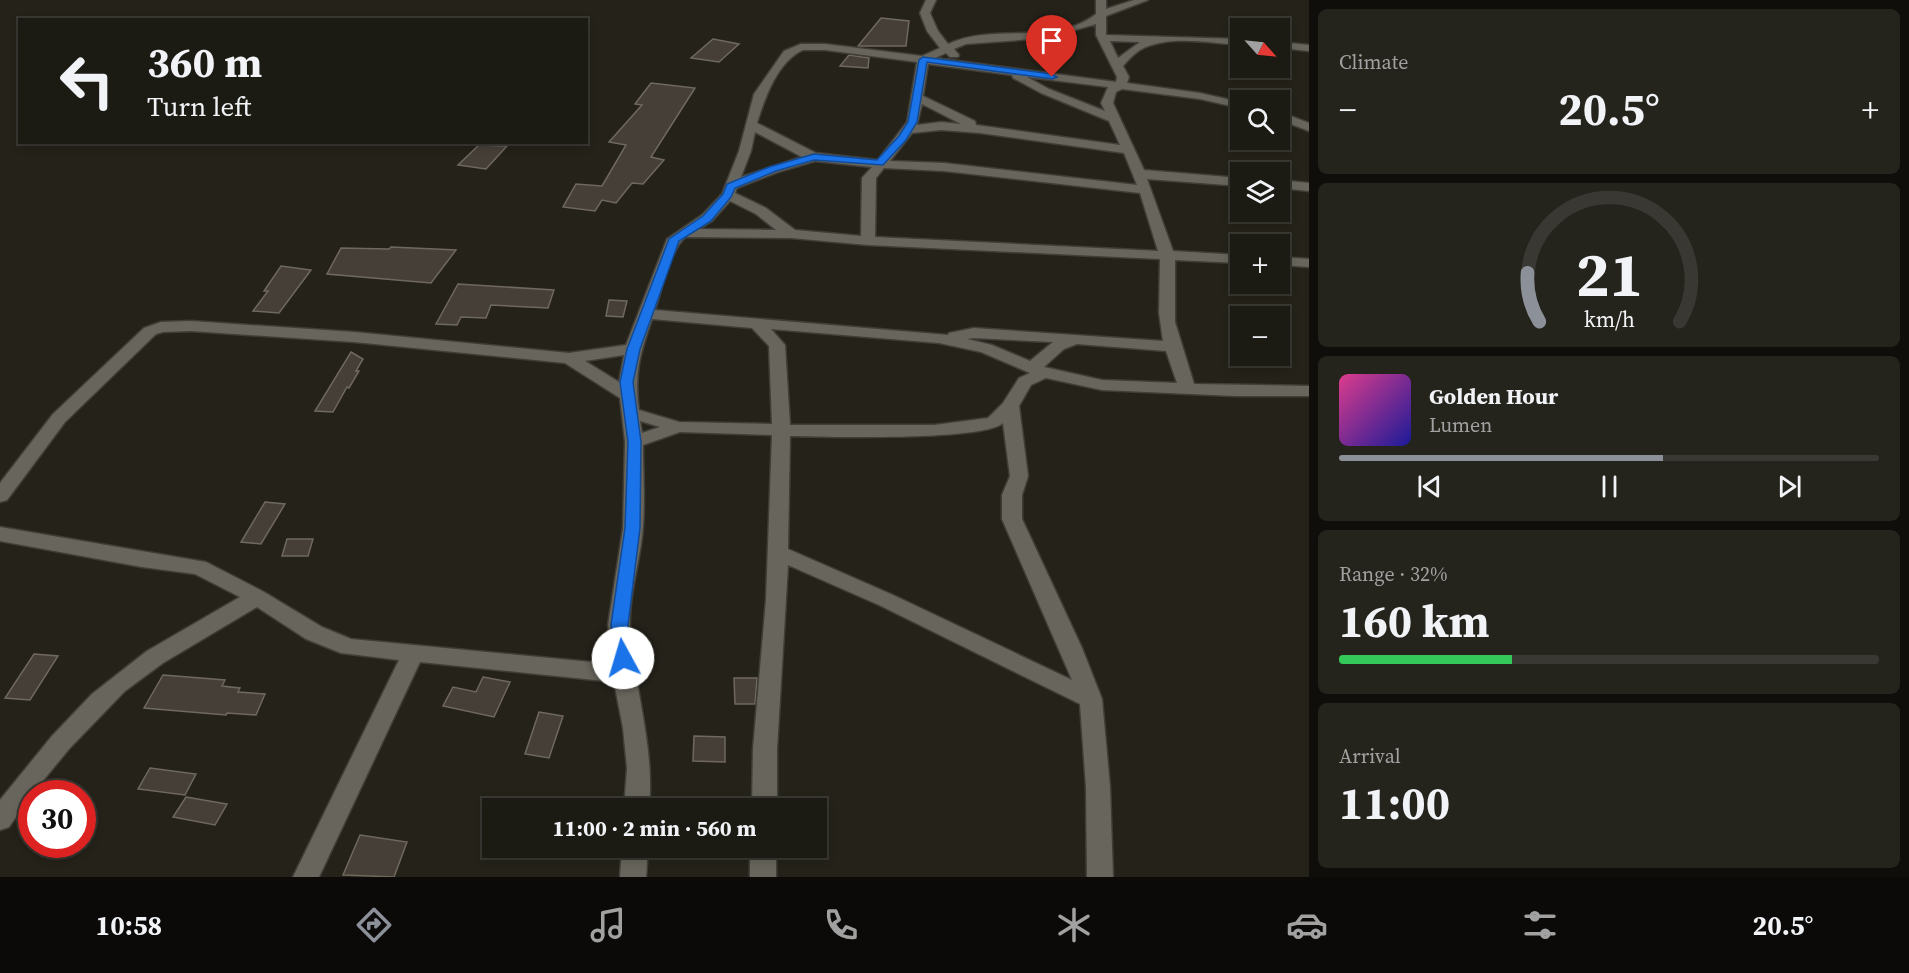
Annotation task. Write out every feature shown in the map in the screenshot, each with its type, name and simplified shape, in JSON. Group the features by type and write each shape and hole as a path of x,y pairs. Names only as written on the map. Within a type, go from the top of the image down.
{"street":[{"path":"931,0 925,13 945,48 968,65"},
{"path":"1101,0 1103,38 1123,77 1120,86 1111,90 1107,103 1126,141 1126,150 1139,174 1167,254 1169,280 1167,321 1187,389"},
{"path":"923,60 963,41 1028,37 1065,31 1092,22 1102,14 1143,0"},
{"path":"1103,38 1230,42"},
{"path":"1117,65 1135,48 1162,40"},
{"path":"1290,46 1309,48"},
{"path":"638,798 639,768 635,728 625,674 620,625 633,528 634,442 627,382 633,349 674,239 707,218 729,191 745,151 760,93 788,53 801,47 825,47 1200,96 1230,103"},
{"path":"868,242 869,178 913,122 923,60"},
{"path":"1009,71 1045,91 1114,118"},
{"path":"918,98 980,129"},
{"path":"1290,111 1309,113"},
{"path":"1290,120 1309,127"},
{"path":"750,125 814,157 944,167 1145,190"},
{"path":"908,130 941,126 980,129 1126,150"},
{"path":"729,191 773,169 814,157"},
{"path":"1139,174 1230,181"},
{"path":"1290,185 1309,187"},
{"path":"729,191 761,211 791,234"},
{"path":"684,233 791,234 868,242 1230,258"},
{"path":"1290,262 1309,263"},
{"path":"645,314 939,338 986,348 1038,370 1102,385 1309,391"},
{"path":"757,323 777,345 781,430 777,600 765,749 764,798"},
{"path":"0,496 58,418 150,331 161,327 191,326 342,337 569,358 633,349"},
{"path":"777,345 793,326"},
{"path":"939,338 974,333 1175,347"},
{"path":"634,442 678,427 842,432 934,430 993,423 1010,406 1025,382 1058,346 1071,341"},
{"path":"569,358 629,404 678,427"},
{"path":"1010,406 1019,476 1012,495 1012,519 1071,648 1091,699 1098,787 1100,877"},
{"path":"0,534 131,558 199,567 257,597 314,633 349,647 625,674"},
{"path":"778,553 886,600 1091,699"},
{"path":"0,819 34,773 101,698 157,655 257,597"},
{"path":"306,877 413,654"},
{"path":"633,877 634,858"},
{"path":"763,858 763,877"}],"building":[{"path":"881,18 909,21 906,46 858,46"},
{"path":"713,39 739,44 719,62 691,58"},
{"path":"849,55 869,58 868,68 840,66"},
{"path":"651,83 695,88 651,157 664,160 643,184 632,183 616,203 602,200 595,211 563,207 576,184 602,186 626,145 609,142 642,105 635,104"},
{"path":"479,145 507,146 486,169 458,165"},
{"path":"391,247 456,250 431,283 327,274 341,248 389,249"},
{"path":"281,266 311,270 279,313 253,311 268,291 264,291"},
{"path":"458,284 554,290 548,308 491,305 486,318 461,317 457,325 436,324"},
{"path":"609,300 627,301 623,317 606,316"},
{"path":"351,352 363,359 349,388 347,387 333,412 315,411"},
{"path":"265,502 285,504 261,544 241,542"},
{"path":"287,539 313,539 308,556 282,556"},
{"path":"34,654 58,656 30,700 5,698"},
{"path":"163,675 225,680 222,686 240,688 238,692 265,694 256,715 227,713 226,715 144,708"},
{"path":"483,677 510,682 494,717 443,706 453,687 476,692"},
{"path":"734,678 757,678 755,704 735,704"},
{"path":"539,712 563,716 549,758 525,754"},
{"path":"694,736 725,737 725,762 693,761"},
{"path":"150,768 196,774 185,795 138,789"},
{"path":"186,797 227,804 215,825 173,817"},
{"path":"360,835 407,842 394,877 343,875"}],"route":[{"path":"623,658 620,625 633,528 634,442 627,382 633,349 674,239 707,218 728,195 731,186 773,169 814,157 879,163 903,138 913,122 923,60 1052,77"}]}
